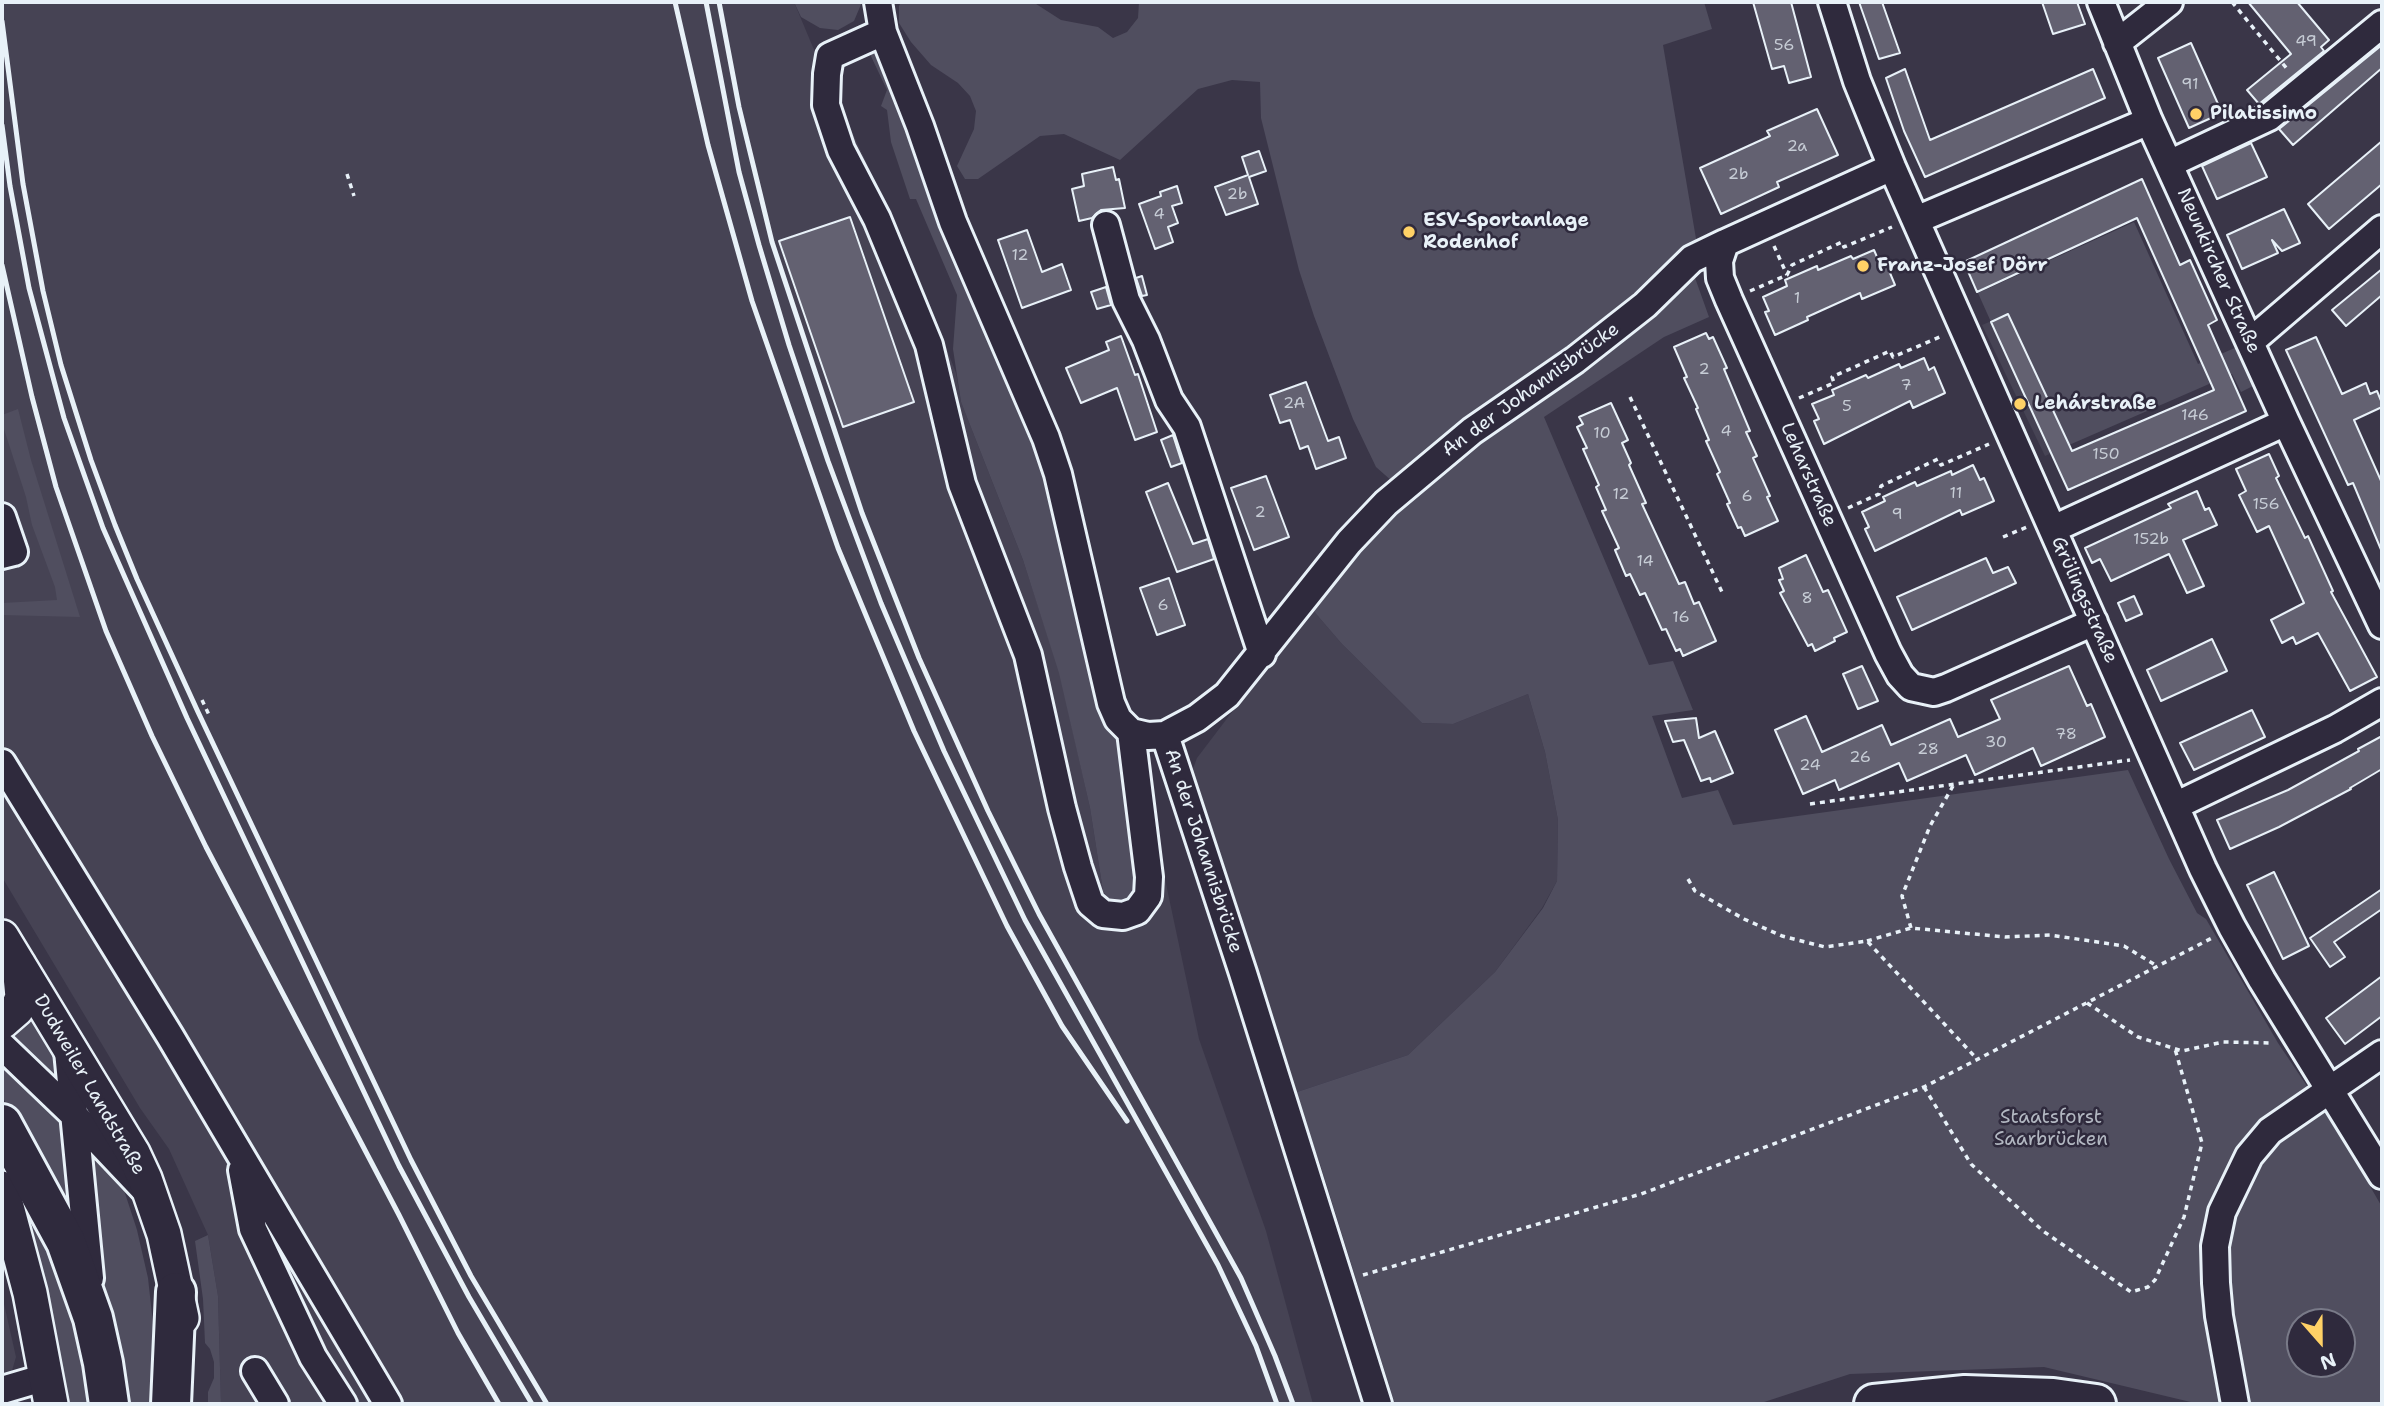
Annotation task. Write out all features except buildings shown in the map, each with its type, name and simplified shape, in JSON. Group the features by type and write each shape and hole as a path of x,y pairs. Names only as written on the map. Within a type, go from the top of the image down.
{"highway":[{"path":"2,1124 66,1242 93,1318 109,1404"},
{"path":"171,1404 176,1292"},
{"path":"1874,1404 1965,1395 2053,1398 2096,1404"}],"main road":[{"path":"2,1022 18,1009 22,998 6,945"},
{"name":"Dudweiler Landstraße","path":"6,945 133,1153 151,1197 164,1234 188,1346 190,1404"},
{"path":"2,1188 30,1293 48,1391"}],"street":[{"name":"Grülingsstraße","path":"1832,2 1853,68 1892,167 2175,806 2232,927 2294,1034 2382,1175"},
{"name":"Neunkircher Straße","path":"2101,2 2149,121 2286,422 2382,622"},
{"path":"2116,43 2169,2"},
{"path":"1131,732 1149,877 1148,896 1137,911 1123,916 1103,914 1090,903 1078,867 1028,655 962,484 929,345 877,219 841,150 826,105 830,56 881,11 953,222 1046,438 1058,474 1111,704 1118,719 1131,732 1148,736 1165,735"},
{"path":"2169,164 2269,117 2382,24"},
{"path":"1916,220 2149,121"},
{"path":"1725,243 1892,167"},
{"path":"1106,225 1126,300 1146,340 1169,400 1187,427 1262,654"},
{"path":"2250,342 2382,229"},
{"name":"Leharstraße","path":"1725,243 1719,261 1720,278 1729,300 1888,653 1900,675 1911,687 1934,692 1946,688 2094,622"},
{"name":"An der Johannisbrücke","path":"1378,1404 1165,735 1197,718 1227,695 1349,542 1386,503 1472,431 1575,360 1645,305 1692,259 1725,243"},
{"path":"2053,529 2286,422"},
{"path":"2,517 14,552 2,555"},
{"path":"2175,806 2335,729 2382,702"},
{"path":"2,763 170,1035 388,1404"},
{"path":"2,1046 74,1115 151,1197"},
{"path":"68,1046 93,1318"},
{"path":"2235,1404 2219,1316 2216,1283 2216,1246 2222,1213 2249,1156 2270,1131 2382,1054"},
{"path":"239,1151 253,1229 313,1357 343,1404"},
{"path":"255,1371 275,1404"},
{"path":"2,1390 48,1391"}],"path":[{"path":"2232,2 2295,79"},
{"path":"347,174 354,196"},
{"path":"1729,300 1787,275 1791,265 1842,242 1844,247 1916,220"},
{"path":"1765,225 1787,275"},
{"path":"1778,407 1834,383 1832,377 1890,351 1893,357 1963,326"},
{"path":"1630,397 1722,592"},
{"path":"1827,518 1879,494 1881,486 1938,459 1941,465 2011,435"},
{"path":"202,700 209,715"},
{"path":"1810,804 2153,757"},
{"path":"1911,928 1902,896 1930,826 1954,785"},
{"path":"1688,879 1695,891 1744,919 1782,936 1825,947 1867,941 1911,928 2004,937 2050,936 2124,946 2157,966"},
{"path":"1341,1282 1641,1194 1924,1087 2232,927"},
{"path":"1867,941 1977,1059"},
{"path":"2087,1003 2138,1037 2182,1051 2223,1042 2278,1043 2294,1034"},
{"path":"1924,1087 1971,1164 2043,1231 2131,1293 2148,1287 2155,1280 2184,1217 2202,1143 2175,1049"}],"shaded area":[{"path":"2,2 794,2 918,275 956,373 961,402 1023,560 1060,673 1090,808 1103,891 1155,832 1199,1039 1266,1231 1313,1404 221,1404 218,1296 208,1235 169,1149 140,1108 2,877"},
{"path":"2008,314 2069,445 2045,456 1982,325"},
{"path":"1311,608 1342,644 1422,723 1453,724 1528,694 1545,752 1558,820 1557,881 1542,908 1495,972 1408,1055 1294,1093 1190,777 1197,758"},
{"path":"2,1295 16,1357 11,1374 2,1380"}],"green space":[{"path":"794,2 862,2 854,21 838,30 820,28 801,17"},
{"name":"Staatsforst Saarbrücken","path":"901,2 1033,2 1061,20 1098,27 1113,38 1127,32 1138,18 1139,2 1704,2 1712,29 1663,45 1701,268 1694,275 1709,317 1664,337 1544,417 1649,665 1673,661 1693,710 1652,716 1682,798 1718,790 1733,825 2128,770 2197,913 2206,919 2278,1043 2344,1141 2382,1207 2382,1404 2199,1404 2044,1367 1850,1374 1758,1404 1395,1404 1320,1164 1294,1093 1408,1055 1495,972 1543,908 1557,881 1558,820 1545,752 1528,694 1453,724 1422,723 1342,644 1311,608 1393,482 1376,467 1353,419 1314,316 1299,270 1261,118 1260,82 1232,80 1198,89 1120,160 1064,134 1040,136 978,179 965,179 957,166 974,129 976,111 970,96 958,83 931,65 899,23"},
{"path":"879,47 1013,387 1023,425 1037,456 1046,467 1121,747 1138,871 1137,886 1131,899 1118,903 1109,899 1103,891 1090,808 1059,673 1023,560 961,402 953,349 957,295 916,199 910,199 891,142 887,110 881,106 887,90 869,52"},
{"path":"2134,222 2198,364 2237,347 2255,385 2241,392 2232,374 2069,445 2008,314 1991,322 1978,293"},
{"path":"18,409 31,460 80,617 2,615 2,603 57,600 2,423 2,415"},
{"path":"32,1013 53,1047 63,1094 6,1037"},
{"path":"2,1055 68,1122 78,1232 2,1096"},
{"path":"84,1142 121,1181 137,1230 148,1278 156,1351 156,1404 125,1404 101,1284"},
{"path":"18,1184 44,1232 81,1334 91,1404 60,1404"},
{"path":"208,1235 218,1296 221,1404 208,1404 208,1392 214,1378 214,1362 205,1343 203,1299 195,1241"}],"railway":[{"path":"675,2 708,145 752,301 838,548 914,731 1007,926 1062,1026 1127,1121"},
{"path":"706,2 739,172 759,245 828,461 881,603 944,751 1025,920 1218,1265 1256,1346 1277,1404"},
{"path":"719,2 739,107 772,242 862,513 919,658 988,811 1039,914 1241,1278 1293,1404"},
{"path":"2,21 23,184 43,291 61,365 115,525 198,712 411,1160 471,1276 547,1404"},
{"path":"2,125 29,288 64,418 103,528 187,718 399,1166 469,1297 532,1404"},
{"path":"2,265 56,487 106,631 152,736 206,847 458,1333 499,1404"}],"place":[{"name":"Pilatissimo","path":"2196,114"},
{"name":"ESV-Sportanlage Rodenhof","path":"1409,232"},
{"name":"Franz-Josef Dörr","path":"1863,266"},
{"name":"Lehárstraße","path":"2020,404"}]}
